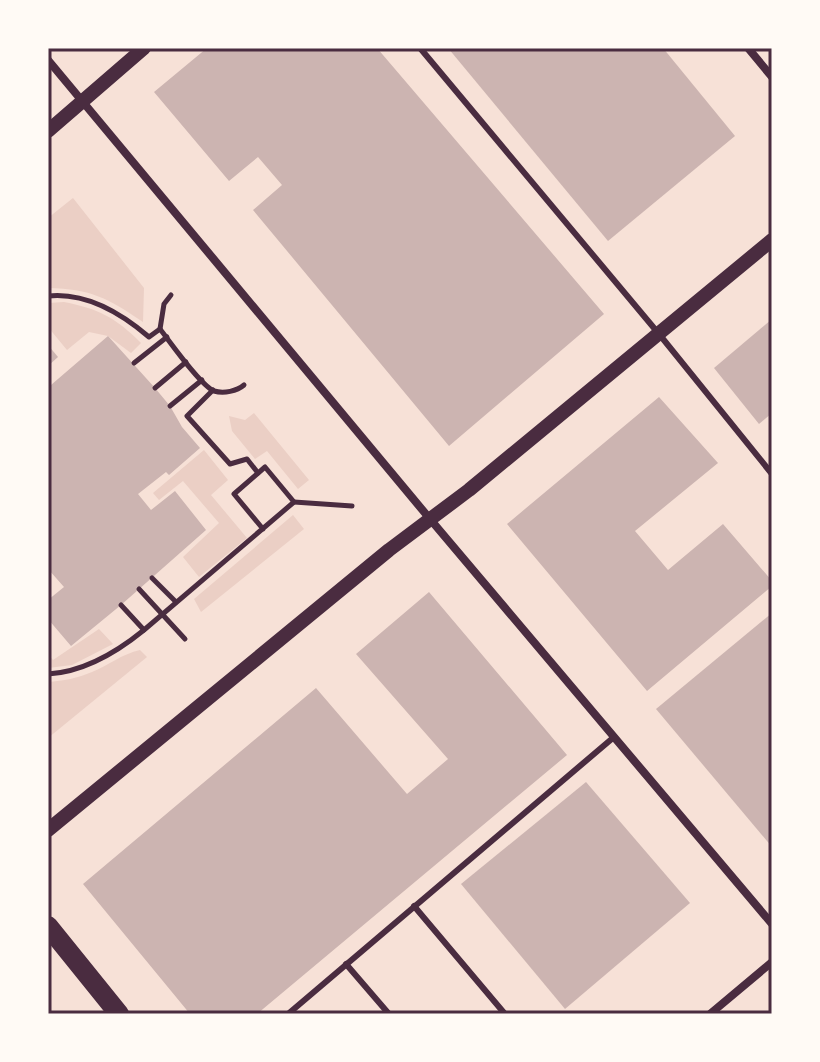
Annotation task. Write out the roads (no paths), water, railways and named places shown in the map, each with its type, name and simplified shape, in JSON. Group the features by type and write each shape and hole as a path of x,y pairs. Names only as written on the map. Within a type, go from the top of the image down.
{"main road":[{"path":"48,926 119,1014"}],"street":[{"path":"48,131 144,48"},
{"path":"748,48 772,77"},
{"path":"48,60 772,924"},
{"path":"48,830 772,240"},
{"path":"710,1014 772,962"}],"lane":[{"path":"420,48 772,474"},
{"path":"288,1014 614,737"},
{"path":"414,906 505,1014"},
{"path":"346,964 389,1014"}]}
